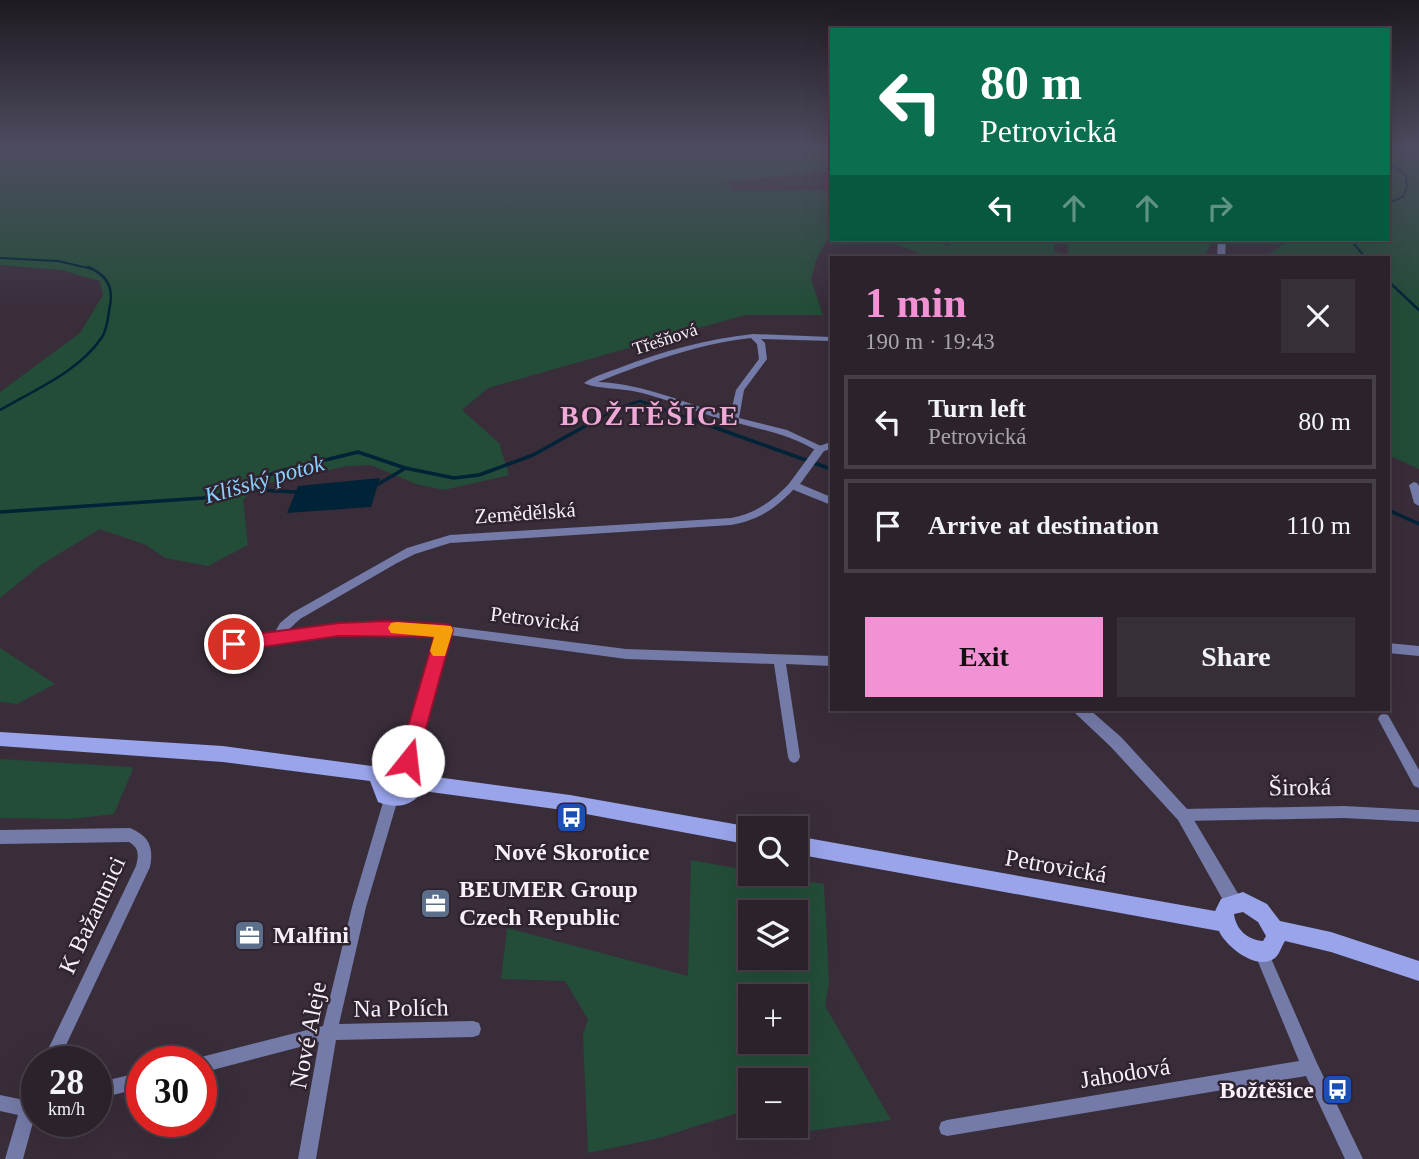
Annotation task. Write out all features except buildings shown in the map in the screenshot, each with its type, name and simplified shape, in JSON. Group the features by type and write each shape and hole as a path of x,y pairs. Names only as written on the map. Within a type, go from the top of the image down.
{"main road":[{"path":"0,738 223,754 382,775"},
{"path":"408,761 419,769 420,783 408,796 391,799 384,796 379,790 382,775 388,767 408,761"},
{"path":"420,783 570,803 738,834"},
{"name":"Petrovická","path":"808,847 1224,922"},
{"path":"1234,902 1253,905 1269,920 1274,929 1274,945 1261,951 1238,943 1224,922 1224,913 1234,902"},
{"path":"1274,929 1331,942 1419,971"}],"street":[{"name":"Třešňová","path":"734,419 648,389 588,383 651,359 722,338 753,336 830,339"},
{"path":"753,336 761,343 763,359 740,390 734,419 801,436 818,454 793,485 830,501"},
{"name":"Zemědělská","path":"277,638 284,626 296,616 393,560 426,546 469,536 751,519 776,503 793,485"},
{"path":"1414,485 1419,503"},
{"name":"Petrovická","path":"234,644 339,629 386,628 445,630 626,654 830,661"},
{"path":"408,761 445,630"},
{"path":"1390,648 1419,651"},
{"path":"779,659 793,757"},
{"path":"1082,711 1116,742 1183,816 1234,902"},
{"path":"1384,719 1419,782"},
{"name":"Nové Aleje","path":"307,1159 329,1032 359,907 391,799"},
{"name":"Široká","path":"1183,816 1344,812 1419,816"},
{"name":"K Bažantnici","path":"0,837 130,835 142,841 147,850 143,867 58,1046"},
{"path":"1261,951 1310,1067 1354,1159"},
{"name":"Na Polích","path":"217,1061 329,1032 473,1030"},
{"name":"Jahodová","path":"947,1128 1310,1067"},
{"path":"0,1103 21,1106"},
{"path":"14,1159 22,1137"}],"green space":[{"path":"0,201 830,201 830,235 816,260 811,280 823,315 745,315 488,388 462,410 499,443 509,475 444,490 416,484 371,465 347,466 256,486 243,500 248,545 208,566 165,558 146,545 100,529 42,564 0,598 0,392 80,333 103,295 100,281 61,270 0,265"},
{"path":"1390,201 1419,201 1419,469 1390,456 1390,256 1266,256 1285,243 1390,242"},
{"path":"890,242 941,242 949,247 948,242 1054,242 1054,252 1060,253 1061,256 920,256 919,253"},
{"path":"1069,242 1212,242 1205,256 1067,256"},
{"path":"0,648 55,684 17,704 0,702"},
{"path":"0,759 133,769 114,814 71,819 0,818"},
{"path":"691,860 738,869 738,886 808,886 808,882 824,884 829,982 825,1006 891,1120 808,1131 808,1068 738,1068 738,1113 659,1138 588,1153 583,1035 588,1019 565,981 501,979 507,928 688,976"}],"water":[{"path":"380,478 371,507 287,513 298,486"}],"waterway":[{"path":"1354,242 1364,256"},
{"name":"Klíšský potok","path":"0,258 58,261 91,269"},
{"name":"Klíšský potok","path":"0,410 69,370 82,360 102,337 106,330 111,292 103,277 91,269"},
{"path":"1390,283 1419,310"},
{"name":"Klíšský potok","path":"595,421 618,408 640,401 696,421"},
{"name":"Klíšský potok","path":"0,512 203,498 226,494 276,472 358,452 405,468 454,478 479,475 533,455 598,419"},
{"name":"Klíšský potok","path":"691,419 830,469"},
{"path":"375,486 404,469"},
{"path":"239,489 297,492"},
{"name":"Klíšský potok","path":"1390,511 1419,524"}],"slow traffic":[{"path":"397,628 445,630 439,651"}],"place":[{"name":"Nové Skorotice","path":"572,818"},
{"name":"BEUMER Group Czech Republic","path":"436,903"},
{"name":"Malfini","path":"250,935"},
{"name":"Božtěšice","path":"1337,1090"}],"district":[{"name":"BOŽTĚŠICE","path":"650,415"}],"route":[{"path":"234,644 339,629 445,630 408,761"}]}
